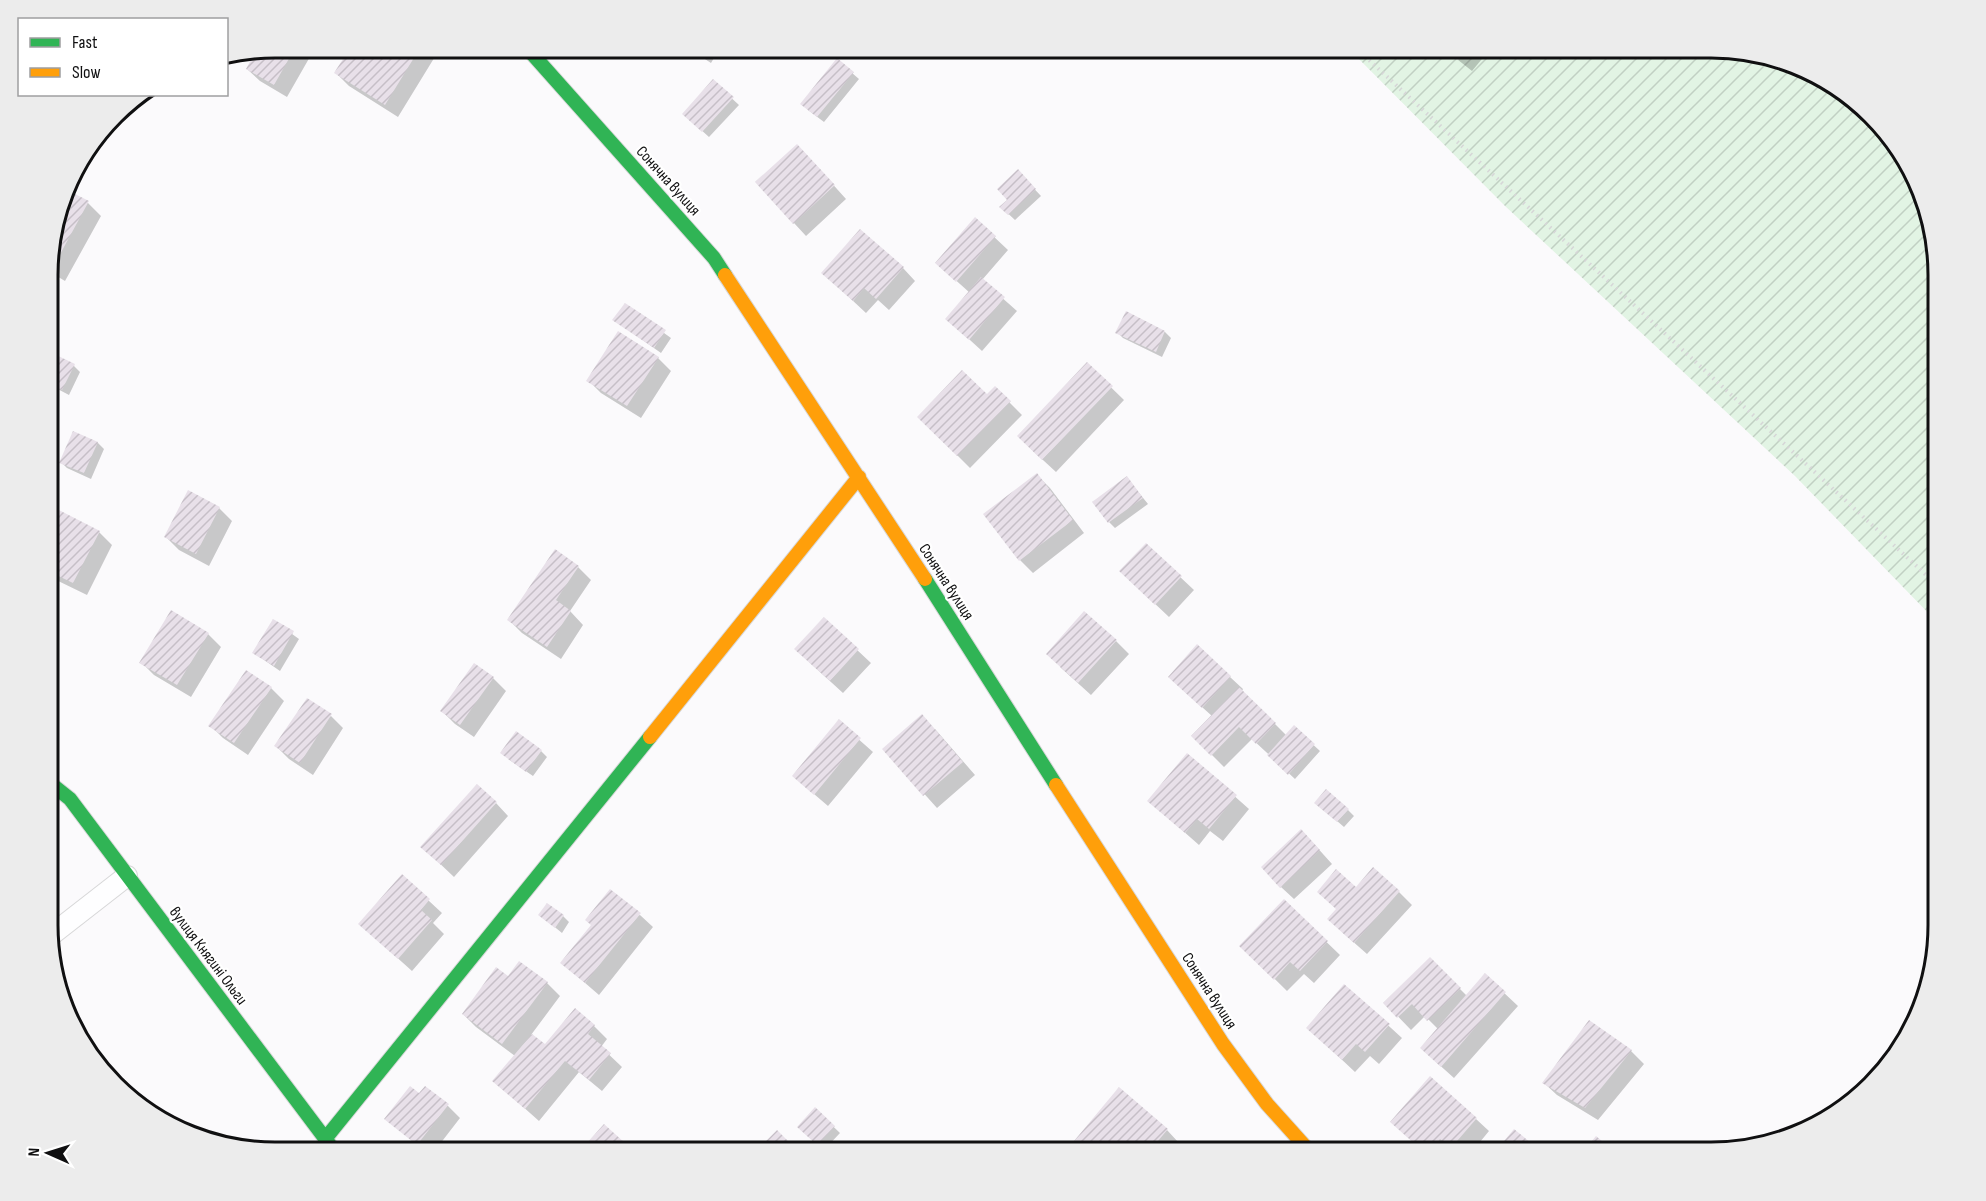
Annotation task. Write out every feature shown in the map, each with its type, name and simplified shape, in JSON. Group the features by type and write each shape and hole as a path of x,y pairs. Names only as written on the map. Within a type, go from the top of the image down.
{"street":[{"name":"Сонячна вулиця","path":"538,58 714,258 859,477 1223,1044 1267,1104 1301,1142"},
{"path":"325,1139 859,477"},
{"name":"вулиця Княгині Ольги","path":"58,789 70,799 327,1142"}],"lane":[{"path":"58,930 127,876"}],"path":[{"path":"1367,58 1928,577"}],"green space":[{"path":"1358,58 1711,58 1739,60 1794,75 1831,95 1854,112 1883,143 1905,179 1916,206 1926,247 1928,275 1928,613 1795,476 1505,206"}],"building":[{"path":"289,58 274,85 246,69 251,60"},
{"path":"344,58 414,58 385,105 334,73"},
{"path":"837,58 854,72 817,117 800,104"},
{"path":"713,79 734,97 702,132 682,114"},
{"path":"797,144 835,185 793,224 755,182"},
{"path":"1018,169 1036,189 1008,215 999,207 1007,200 997,189"},
{"path":"74,194 89,201 59,255 66,219"},
{"path":"975,217 996,236 956,282 935,263"},
{"path":"860,229 904,267 876,299 864,288 853,301 821,273"},
{"path":"981,277 1005,297 969,340 945,319"},
{"path":"625,303 666,330 654,348 612,320"},
{"path":"1126,311 1165,331 1156,352 1115,333"},
{"path":"618,331 659,357 627,406 586,381"},
{"path":"58,356 75,364 62,390 58,388"},
{"path":"1087,362 1113,386 1042,460 1017,436"},
{"path":"962,370 987,394 995,386 1011,401 957,456 917,417"},
{"path":"73,431 98,442 84,473 59,463"},
{"path":"1037,473 1073,520 1019,561 983,514"},
{"path":"1127,476 1143,498 1108,523 1092,502"},
{"path":"188,490 220,507 196,554 164,537"},
{"path":"58,510 100,531 73,583 58,576"},
{"path":"1146,543 1182,576 1155,605 1119,571"},
{"path":"555,549 579,566 556,600 571,611 547,647 507,620"},
{"path":"171,610 209,633 177,685 139,663"},
{"path":"1084,611 1117,640 1078,683 1046,654"},
{"path":"824,617 859,649 830,681 794,649"},
{"path":"273,619 294,631 274,666 252,653"},
{"path":"1197,644 1231,676 1202,708 1168,677"},
{"path":"474,663 494,677 460,725 440,711"},
{"path":"246,670 272,687 234,743 208,726"},
{"path":"1239,687 1276,723 1256,744 1239,727 1211,756 1191,736"},
{"path":"307,698 332,714 300,763 274,746"},
{"path":"922,714 963,762 923,796 882,749"},
{"path":"839,719 861,738 814,795 792,776"},
{"path":"1294,725 1315,744 1288,775 1267,755"},
{"path":"516,731 542,750 526,772 500,753"},
{"path":"1187,753 1237,795 1209,829 1197,819 1185,833 1147,801"},
{"path":"477,784 497,802 441,865 420,847"},
{"path":"1326,789 1349,809 1337,822 1314,803"},
{"path":"1301,829 1320,850 1280,888 1261,867"},
{"path":"1373,867 1400,891 1354,943 1327,919 1336,909 1317,892 1336,869 1356,887"},
{"path":"402,874 430,899 421,910 432,920 398,959 358,924"},
{"path":"610,889 641,913 585,983 560,963 591,925 585,920"},
{"path":"1284,899 1328,941 1300,971 1290,962 1274,980 1239,946"},
{"path":"547,903 564,915 555,928 538,915"},
{"path":"1430,957 1461,988 1427,1021 1412,1004 1397,1018 1383,1003"},
{"path":"519,961 548,982 502,1044 462,1014 496,967 508,976"},
{"path":"1485,973 1506,992 1441,1067 1420,1048"},
{"path":"1344,984 1390,1024 1365,1052 1356,1044 1342,1060 1306,1028"},
{"path":"575,1008 595,1025 588,1034 611,1053 589,1080 565,1061 525,1109 492,1081 532,1034 545,1044"},
{"path":"1589,1020 1632,1050 1585,1108 1542,1083"},
{"path":"1430,1076 1477,1118 1456,1142 1444,1142 1440,1139 1438,1142 1413,1142 1390,1122"},
{"path":"410,1086 419,1093 425,1086 449,1104 419,1142 413,1142 384,1119"},
{"path":"1119,1087 1168,1129 1157,1142 1073,1142"},
{"path":"815,1107 835,1126 820,1142 814,1142 797,1127"},
{"path":"604,1124 624,1142 588,1142"},
{"path":"1514,1129 1530,1142 1503,1142"},
{"path":"777,1130 789,1142 765,1142"},
{"path":"1596,1136 1603,1142 1591,1142"}],"traffic: fast":[{"path":"536,58 714,258 725,275"},
{"path":"925,579 1056,785"},
{"path":"325,1139 650,737"},
{"path":"58,789 70,799 328,1142"}],"traffic: slow":[{"path":"725,275 925,579"},
{"path":"650,737 859,477"},
{"path":"1056,785 1223,1044 1267,1104 1301,1142"}]}
